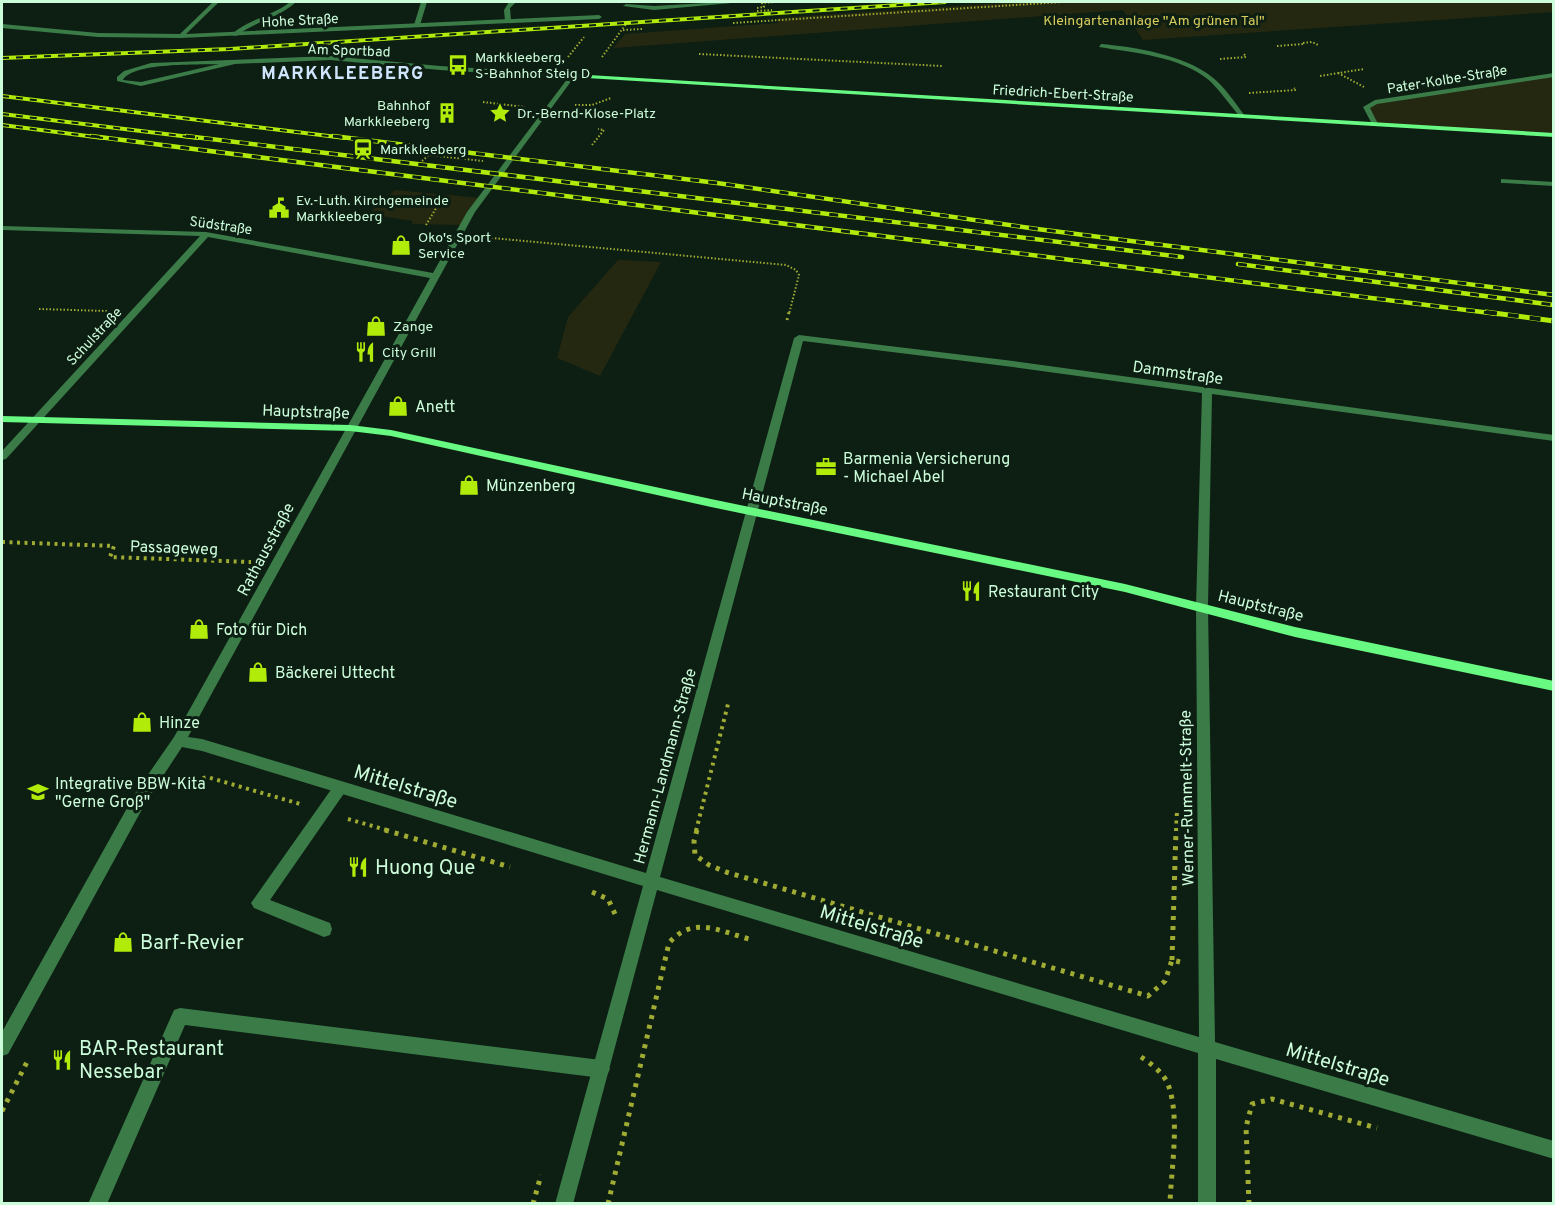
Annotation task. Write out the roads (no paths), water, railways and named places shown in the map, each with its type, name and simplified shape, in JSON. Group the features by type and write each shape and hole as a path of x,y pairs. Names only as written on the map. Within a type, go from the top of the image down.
{"street":[{"path":"181,36 216,2"},
{"path":"234,35 245,26 284,10 293,2"},
{"path":"417,25 424,2"},
{"path":"508,21 506,12 508,4 513,2"},
{"path":"626,6 654,8 740,2"},
{"name":"Hohe Straße","path":"2,26 98,35 181,36 599,17"},
{"path":"1101,46 1124,47 1175,62 1206,75 1242,116"},
{"name":"Am Sportbad","path":"232,63 202,68 141,84 120,81 120,77 126,72 138,67 232,63 341,59 572,76"},
{"name":"Pater-Kolbe-Straße","path":"1375,124 1366,106 1375,102 1554,75"},
{"name":"Friedrich-Ebert-Straße","path":"572,76 1554,135"},
{"name":"Rathausstraße","path":"2,1048 141,797 179,741 475,205 572,76"},
{"path":"1504,181 1554,184"},
{"name":"Südstraße","path":"2,228 206,234 434,276"},
{"name":"Schulstraße","path":"2,457 206,234"},
{"name":"Dammstraße","path":"799,338 1013,364 1554,438"},
{"name":"Hermann-Landmann-Straße","path":"564,1203 799,338"},
{"name":"Werner-Rummelt-Straße","path":"1206,1203 1207,969 1202,607 1207,391"},
{"name":"Hauptstraße","path":"2,419 350,428 391,433 752,511 951,551 1202,607 1295,632 1554,686"},
{"name":"Mittelstraße","path":"179,741 202,745 1554,1150"},
{"path":"324,929 259,903 340,788"},
{"path":"97,1203 180,1016 601,1068"}],"railway":[{"path":"2,58 230,49 945,2"},
{"path":"2,96 345,138"},
{"path":"2,114 198,138"},
{"path":"2,125 103,138"},
{"path":"91,136 1498,314"},
{"path":"186,136 1182,257"},
{"path":"333,136 717,183 1037,229 1554,295"},
{"path":"1238,264 1554,305"},
{"path":"1486,312 1554,321"}],"place":[{"name":"Markkleeberg, S-Bahnhof Steig D","path":"458,65"},
{"name":"Bahnhof Markkleeberg","path":"447,113"},
{"name":"Dr.-Bernd-Klose-Platz","path":"500,113"},
{"name":"Markkleeberg","path":"363,149"},
{"name":"Ev.-Luth. Kirchgemeinde Markkleeberg","path":"279,208"},
{"name":"Oko's Sport Service","path":"401,245"},
{"name":"Zange","path":"376,326"},
{"name":"City Grill","path":"365,352"},
{"name":"Anett","path":"398,406"},
{"name":"Barmenia Versicherung - Michael Abel","path":"826,467"},
{"name":"Münzenberg","path":"469,485"},
{"name":"Restaurant City","path":"971,591"},
{"name":"Foto für Dich","path":"199,629"},
{"name":"Bäckerei Uttecht","path":"258,672"},
{"name":"Hinze","path":"142,722"},
{"name":"Integrative BBW-Kita \"Gerne Groß\"","path":"38,792"},
{"name":"Huong Que","path":"358,867"},
{"name":"Barf-Revier","path":"123,942"},
{"name":"BAR-Restaurant Nessebar","path":"62,1060"}],"district":[{"name":"MARKKLEEBERG","path":"343,73"}],"park label":[{"name":"Kleingartenanlage \"Am grünen Tal\"","path":"1154,20"}]}
